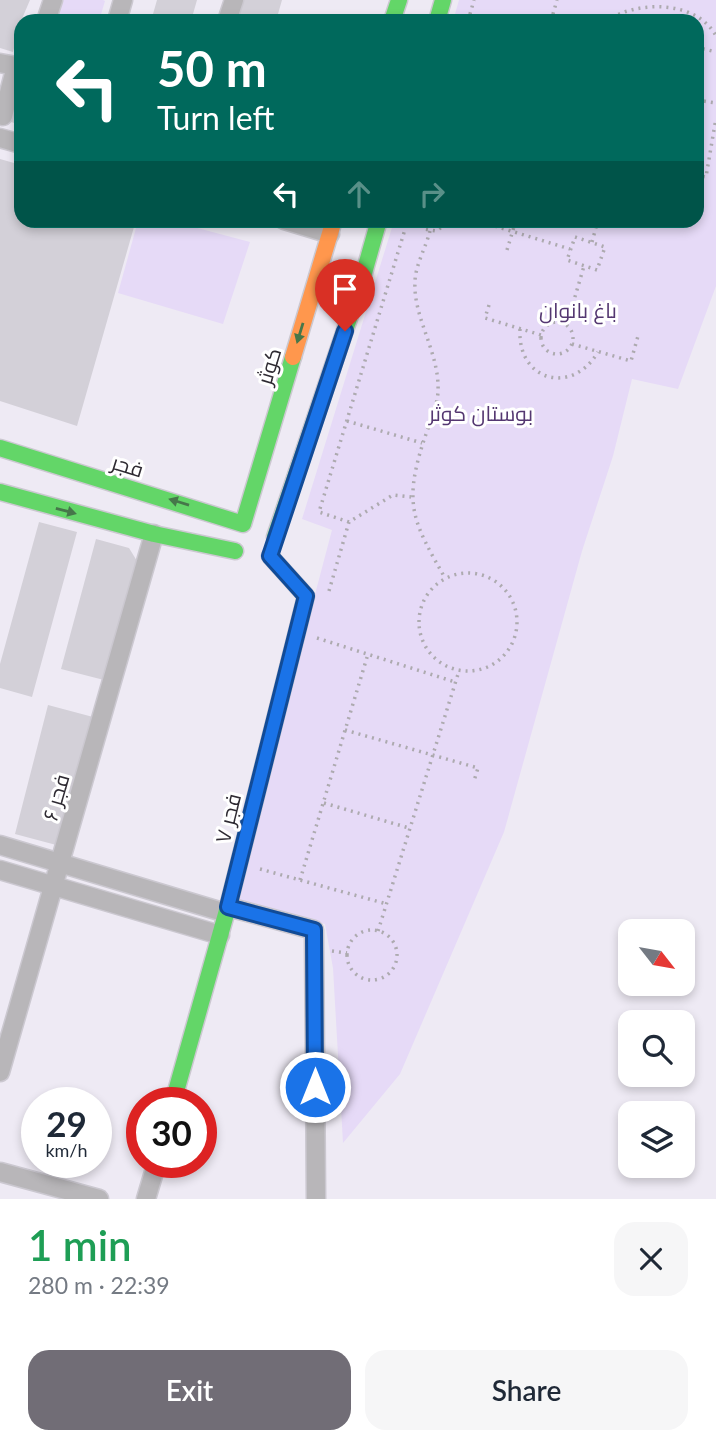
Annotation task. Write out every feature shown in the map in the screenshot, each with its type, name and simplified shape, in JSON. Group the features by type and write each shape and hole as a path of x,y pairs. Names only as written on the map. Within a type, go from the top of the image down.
{"street":[{"path":"3,116 12,64"},
{"name":"کوثر","path":"260,526 332,228"},
{"path":"252,557 260,526 362,280 377,228"},
{"name":"فجر","path":"0,448 260,526"},
{"path":"0,492 154,534 252,557"},
{"path":"201,545 216,538 220,526 211,512"},
{"path":"252,557 234,539 260,526"},
{"name":"فجر ۶","path":"0,1072 154,534"},
{"name":"فجر ۷","path":"177,1087 227,910 306,596 252,557"},
{"path":"0,845 227,910 314,930 316,1199"},
{"path":"0,870 220,935"},
{"path":"0,1172 99,1199"},
{"path":"146,1199 152,1178"}],"path":[{"path":"616,14 623,9 661,3 693,14"},
{"path":"704,22 713,29 716,36"},
{"path":"704,177 716,118"},
{"path":"349,522 319,512 405,228"},
{"path":"426,228 430,231 444,228"},
{"path":"503,228 571,249"},
{"path":"507,250 514,228"},
{"path":"592,242 596,228"},
{"path":"430,231 414,282 435,362 438,393 414,469 411,497 418,530 445,578"},
{"path":"575,237 592,242 605,247 597,270 567,260 575,237"},
{"path":"566,325 584,266"},
{"path":"489,305 485,318 541,335"},
{"path":"551,323 566,325 573,333 572,344 561,354 550,353 543,346 541,335 551,323"},
{"path":"520,329 519,342 523,355 531,366 555,378 581,372 598,352"},
{"path":"572,344 631,361 638,335"},
{"path":"347,421 423,443"},
{"path":"327,599 349,522 393,495 411,497"},
{"path":"469,573 493,579 509,597 517,620 516,636 497,663 482,670 458,671 436,661 425,648 419,633 418,617 423,601 432,588 445,578 469,573"},
{"path":"316,638 455,682"},
{"path":"300,880 368,654"},
{"path":"378,931 458,671"},
{"path":"345,730 478,768 474,781"},
{"path":"324,803 410,828"},
{"path":"249,866 387,904"},
{"path":"378,931 385,934 395,946 396,961 388,974 381,978 366,979 352,970 347,953 349,945 361,933 378,931"}],"green space":[{"path":"63,0 105,1 101,14 59,14"},
{"name":"بوستان کوثر","path":"459,0 716,0 716,286 678,389 632,379 613,456 582,551 504,832 400,1074 343,1143 333,968 325,924 234,901 332,530 302,519 392,228 704,228 704,14 455,14"},
{"path":"136,228 197,228 250,242 223,324 118,293"}],"building":[{"path":"0,0 30,0 24,14 14,14 13,52 0,48"},
{"path":"157,0 197,0 193,14 153,14"},
{"path":"239,0 282,0 278,14 236,14"},
{"path":"0,159 14,163 14,228 134,228 77,426 0,401"},
{"path":"39,522 77,532 32,697 0,688 0,664"},
{"path":"96,539 129,548 137,561 104,680 61,669"},
{"path":"48,705 93,717 60,846 15,834"}],"traffic: fast":[{"path":"394,14 399,0"},
{"path":"439,14 443,0"},
{"path":"275,537 362,280 377,228"},
{"path":"0,448 243,524 293,357"},
{"path":"0,492 154,534 235,551"},
{"path":"177,1087 228,907 306,596 270,556"}],"traffic: slow":[{"path":"293,357 332,228"}],"route":[{"path":"315,1087 314,930 228,907 306,596 270,556 345,331"}],"park label":[{"name":"باغ بانوان","path":"578,309"}]}
